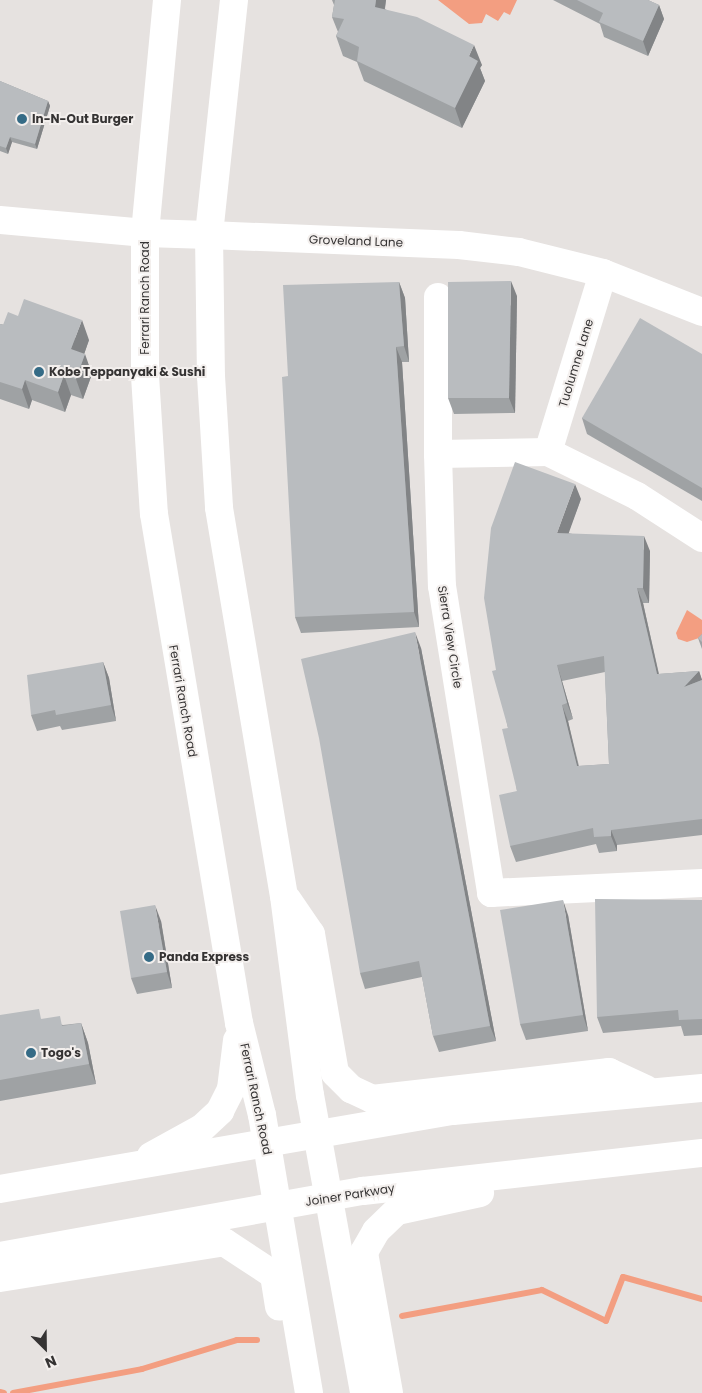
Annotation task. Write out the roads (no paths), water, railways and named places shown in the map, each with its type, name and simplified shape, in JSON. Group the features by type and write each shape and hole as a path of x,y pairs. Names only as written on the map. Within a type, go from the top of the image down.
{"main road":[{"name":"Ferrari Ranch Road","path":"167,0 145,233 145,376 154,514 239,1023 267,1143 309,1393"},
{"path":"234,0 210,235 210,376 219,508 284,896 317,1134 364,1393"},
{"name":"Groveland Lane","path":"0,220 145,233 459,245 519,252 603,273 702,312"},
{"name":"Tuolumne Lane","path":"548,452 603,273"},
{"path":"438,297 438,454 548,452 636,496 702,538"},
{"name":"Sierra View Circle","path":"438,454 442,586 491,893 702,883"},
{"path":"284,896 311,934 335,1073 351,1089 372,1100 609,1072 649,1091"},
{"path":"133,1166 202,1128 220,1111 231,1089 239,1023"},
{"path":"0,1189 453,1111 649,1091 702,1088"},
{"name":"Joiner Parkway","path":"0,1256 329,1198 659,1156 702,1153"},
{"path":"389,1393 364,1252 376,1231 397,1211 659,1156"},
{"path":"0,1278 224,1242 274,1275 294,1393"}],"waterway":[{"path":"402,1316 542,1290 606,1321 623,1277 702,1299"},
{"path":"13,1393 142,1369 237,1340 257,1340"},
{"path":"0,1392 4,1393"}],"place":[{"name":"In-N-Out Burger","path":"22,119"},
{"name":"Kobe Teppanyaki & Sushi","path":"39,372"},
{"name":"Panda Express","path":"149,957"},
{"name":"Togo's","path":"31,1053"}]}
